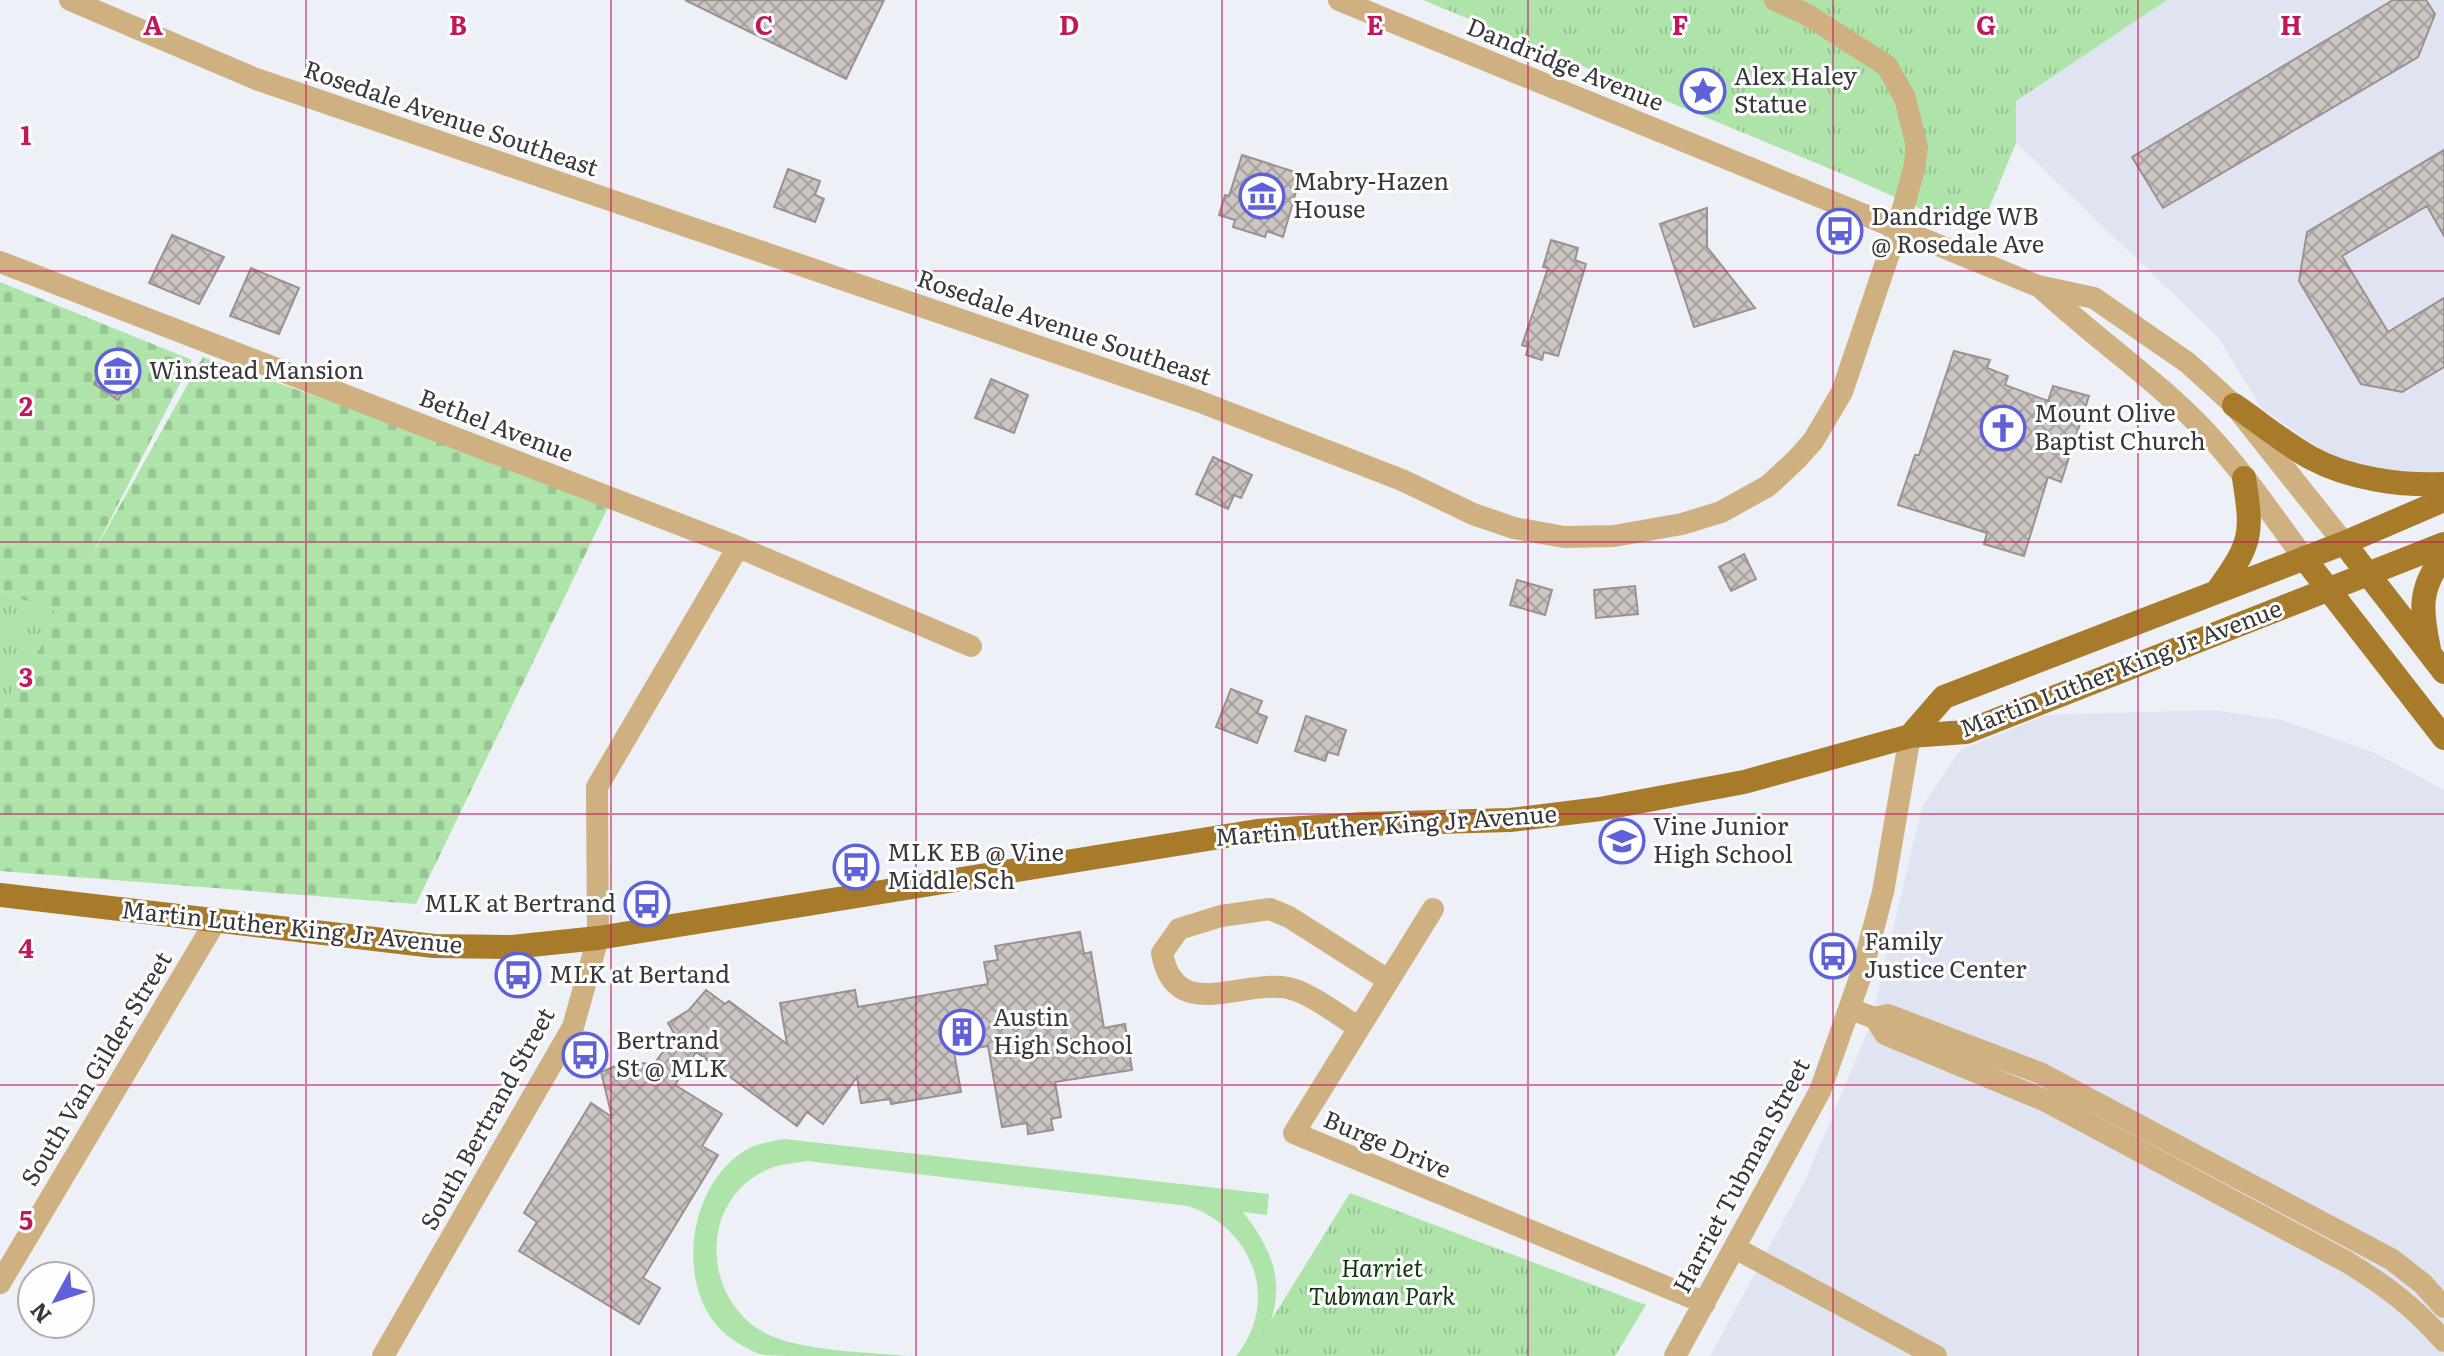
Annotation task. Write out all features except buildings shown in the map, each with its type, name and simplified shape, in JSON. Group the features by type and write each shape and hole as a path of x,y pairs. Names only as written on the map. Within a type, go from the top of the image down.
{"main road":[{"path":"2234,405 2312,458 2385,481 2444,484"},
{"path":"2217,590 2239,560 2248,540 2250,517 2244,478"},
{"name":"Martin Luther King Jr Avenue","path":"1910,736 1944,697 2344,543 2444,500"},
{"path":"2344,543 2437,664"},
{"name":"Martin Luther King Jr Avenue","path":"0,895 434,946 512,947 598,938 1257,831 1510,820 1614,807 1744,782 1910,736 1966,732 2444,544"},
{"path":"2437,664 2423,619 2424,594 2431,572 2444,556"},
{"path":"2304,558 2444,738"}],"street":[{"name":"Rosedale Avenue Southeast","path":"70,0 256,79 1198,401 1402,480 1473,514 1514,528 1564,537 1614,536 1682,524 1721,512 1768,486 1797,459 1813,441 1842,392 1897,230 1917,147 1905,98 1887,66 1806,14 1775,0"},
{"name":"Dandridge Avenue","path":"1339,0 2038,286 2094,298 2188,363 2234,405 2344,543"},
{"name":"Bethel Avenue","path":"0,262 738,547 971,646"},
{"name":"Dandridge Avenue","path":"2038,286 2080,325 2164,392 2206,432 2304,558"},
{"name":"South Bertrand Street","path":"383,1356 573,1027 598,938 597,787 738,547"},
{"name":"Harriet Tubman Street","path":"1675,1356 1820,1091 1850,1009 1883,892 1910,736"},
{"path":"1359,1028 1301,993 1282,987 1195,995 1179,987 1167,975 1162,953 1179,929 1221,916 1270,909 1289,917 1388,980"},
{"name":"Burge Drive","path":"1433,909 1294,1133 1705,1303"},
{"name":"South Van Gilder Street","path":"0,1283 215,922"},
{"path":"1850,1009 1875,1018 1888,1015 2040,1073 2391,1259 2422,1283 2444,1307"},
{"path":"1875,1018 1885,1034 2046,1101 2347,1262 2391,1289 2419,1313 2444,1341"},
{"path":"1735,1248 1936,1356"}],"shaded area":[{"path":"2167,0 2444,0 2444,474 2378,470 2324,452 2261,408 2218,337 2016,143 2016,101"},
{"path":"2212,710 2282,720 2375,753 2444,790 2444,1356 1710,1356 1806,1179 1870,1026 1922,807 1960,750 2046,715"}],"green space":[{"path":"1423,0 2167,0 2016,101 2016,143 1978,235 1857,180"},
{"path":"0,282 192,360 89,561 203,357 612,499 416,904 0,871 0,714 60,614 0,591"},
{"path":"0,591 61,614 0,714"},
{"path":"785,1139 1269,1194 1267,1215 1243,1212 1266,1249 1276,1282 1272,1316 1257,1356 1236,1356 1250,1335 1257,1312 1258,1290 1244,1249 1229,1231 1211,1217 1188,1206 807,1161 771,1168 747,1182 730,1201 720,1224 716,1249 720,1274 729,1298 745,1318 781,1340 835,1350 906,1356 759,1354 723,1332 702,1302 693,1255 695,1231 701,1207 726,1166 744,1151"},
{"name":"Harriet Tubman Park","path":"1350,1193 1646,1305 1615,1356 1249,1356"}],"place":[{"name":"Alex Haley Statue","path":"1703,91"},
{"name":"Mabry-Hazen House","path":"1262,196"},
{"name":"Dandridge WB @ Rosedale Ave","path":"1840,231"},
{"name":"Winstead Mansion","path":"118,371"},
{"name":"Mount Olive Baptist Church","path":"2003,428"},
{"name":"Vine Junior High School","path":"1622,841"},
{"name":"MLK EB @ Vine Middle Sch","path":"856,867"},
{"name":"MLK at Bertrand","path":"647,904"},
{"name":"Family Justice Center","path":"1833,956"},
{"name":"MLK at Bertand","path":"518,975"},
{"name":"Austin High School","path":"962,1032"},
{"name":"Bertrand St @ MLK","path":"585,1055"}]}
